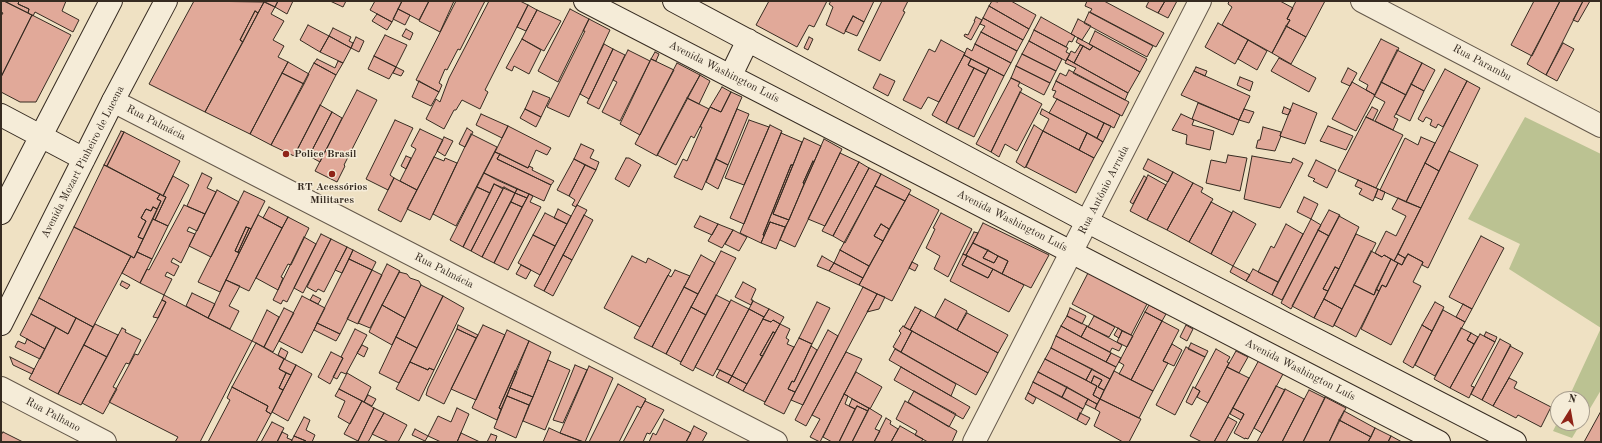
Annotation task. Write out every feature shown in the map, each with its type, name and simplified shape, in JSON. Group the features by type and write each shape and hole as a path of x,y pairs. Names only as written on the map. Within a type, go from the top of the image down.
{"street":[{"path":"1,213 111,1"},
{"name":"Avenida Mozart Pinheiro de Lucena","path":"1,324 113,100 166,1"},
{"name":"Avenida Washington Luís","path":"585,1 731,75 1439,442"},
{"path":"674,1 1088,222 1391,377 1505,440"},
{"name":"Rua Antônio Arruda","path":"974,442 1200,1"},
{"name":"Rua Parambu","path":"1362,1 1601,126"},
{"path":"731,75 748,40"},
{"name":"Rua Palmácia","path":"113,100 776,442"},
{"path":"1,115 84,159"},
{"path":"1374,408 1391,377"},
{"name":"Rua Palhano","path":"1,388 105,442"}],"green space":[{"path":"1525,117 1601,154 1601,328 1509,269 1520,244 1468,219"},
{"path":"1601,328 1601,390 1590,409 1590,391 1572,391"},
{"path":"1553,431 1576,431 1572,438"}],"building":[{"path":"1,1 4,1 32,15 1,77 1,16 3,13 1,12"},
{"path":"4,1 19,1 18,4 29,9 28,13"},
{"path":"19,1 66,1 62,11 79,20 73,32 35,12 33,16 28,13 29,9 18,4"},
{"path":"194,1 264,2 258,13 255,11 240,40 243,42 205,112 149,84"},
{"path":"263,1 278,1 275,7"},
{"path":"278,1 293,1 287,14 275,7"},
{"path":"330,1 346,1 343,7"},
{"path":"375,1 402,1 392,22 370,10"},
{"path":"402,1 429,1 419,20 398,9"},
{"path":"429,1 454,1 440,32 419,21"},
{"path":"456,1 485,1 460,50 458,49 447,70 445,69 439,83 442,85 439,92 416,80"},
{"path":"489,1 520,1 528,5 485,90 488,92 480,109 462,100 456,110 454,110 444,129 426,119 436,99 440,102 449,78"},
{"path":"769,1 827,1 814,27 809,25 797,47 756,25"},
{"path":"831,1 874,1 864,22 853,16 844,34 826,25 833,7 829,4"},
{"path":"882,1 908,1 903,11 905,12 880,61 858,50"},
{"path":"992,1 1011,1 1036,15 1029,29 989,6"},
{"path":"1087,1 1104,1 1164,33 1156,47 1090,12 1092,9 1085,6"},
{"path":"1149,1 1165,1 1158,13 1146,7"},
{"path":"1165,1 1177,1 1168,18 1158,13"},
{"path":"1229,1 1280,1 1293,8 1287,19 1290,20 1272,53 1222,25 1232,7 1228,4"},
{"path":"1296,1 1325,1 1306,37 1286,26 1290,20 1287,19"},
{"path":"1534,1 1560,1 1532,56 1511,45"},
{"path":"1560,1 1583,1 1546,75 1527,64"},
{"path":"1583,1 1590,1 1578,22 1573,20"},
{"path":"264,2 275,7 271,14 284,21 273,40 284,46 278,57 288,62 250,134 205,112"},
{"path":"528,5 537,10 526,31 517,27"},
{"path":"989,6 1029,29 1023,40 983,18"},
{"path":"398,9 410,15 405,25 393,19"},
{"path":"570,9 589,19 558,82 538,71"},
{"path":"537,10 561,21 544,51 522,39"},
{"path":"255,11 258,13 243,42 240,40"},
{"path":"1089,12 1153,46 1147,57 1084,23"},
{"path":"377,14 392,22 387,30 372,21"},
{"path":"32,15 71,35 36,102 20,102 1,92 1,77"},
{"path":"853,16 864,22 857,36 845,31"},
{"path":"976,17 982,20 971,40 964,36 965,34 968,35"},
{"path":"1041,17 1075,36 1072,42 1069,41 1066,47 1034,30"},
{"path":"983,18 1023,40 1017,51 981,32 985,26 980,24"},
{"path":"589,19 610,30 569,117 547,107 585,31 583,31"},
{"path":"1078,19 1091,26 1082,40 1071,34"},
{"path":"1218,23 1248,40 1235,64 1205,47"},
{"path":"308,25 329,36 320,52 300,40"},
{"path":"1286,26 1306,37 1291,64 1272,53"},
{"path":"333,28 351,37 349,41 353,43 351,48 329,36"},
{"path":"406,29 413,33 410,40 402,36"},
{"path":"1034,30 1068,48 1066,52 1070,54 1066,61 1029,41"},
{"path":"1095,31 1147,59 1140,72 1089,44"},
{"path":"981,32 1017,51 1011,63 975,44"},
{"path":"385,35 407,45 396,67 374,56"},
{"path":"329,36 351,48 343,63 320,52"},
{"path":"356,37 364,41 359,52 351,48"},
{"path":"809,37 813,39 808,50 804,48"},
{"path":"1078,38 1093,46 1090,50 1076,42"},
{"path":"522,39 541,50 529,74 514,66 512,71 506,68"},
{"path":"1381,39 1399,48 1375,95 1366,90 1368,85 1359,80"},
{"path":"941,40 965,53 939,102 928,97 921,109 903,100 929,49 935,52"},
{"path":"1248,40 1267,51 1257,70 1238,59"},
{"path":"1029,41 1062,59 1056,71 1022,54"},
{"path":"1563,43 1574,49 1557,81 1546,75"},
{"path":"604,44 613,49 589,99 580,94"},
{"path":"975,44 1011,63 1004,76 964,55 967,48 972,51"},
{"path":"1080,45 1083,46 1074,63 1067,59 1071,51 1075,53"},
{"path":"1083,46 1090,50 1093,46 1140,72 1128,93 1074,63"},
{"path":"613,49 625,55 599,109 587,103"},
{"path":"628,50 650,61 620,121 602,112 617,82 613,80"},
{"path":"1397,50 1422,63 1406,95 1381,82"},
{"path":"655,52 659,54 656,61 651,59"},
{"path":"1022,54 1056,71 1050,83 1016,66"},
{"path":"964,55 971,59 968,65 974,68 946,123 932,115"},
{"path":"374,56 396,67 389,79 368,69"},
{"path":"1279,58 1316,78 1309,92 1271,71"},
{"path":"317,59 335,68 338,61 343,63 336,75 314,63"},
{"path":"651,59 674,70 640,135 620,124"},
{"path":"971,59 989,68 986,74 968,65"},
{"path":"1067,59 1128,93 1125,100 1073,73 1076,68 1065,63"},
{"path":"288,62 309,74 304,84 282,73"},
{"path":"314,63 336,75 294,156 271,145"},
{"path":"677,63 700,75 657,156 635,144"},
{"path":"1422,63 1435,70 1424,91 1411,84"},
{"path":"1016,66 1050,83 1044,95 1011,78"},
{"path":"396,67 404,71 401,76 393,73"},
{"path":"1196,67 1207,71 1205,76 1194,71"},
{"path":"974,68 986,74 958,129 946,123"},
{"path":"989,68 1004,76 974,137 958,129"},
{"path":"1348,68 1357,73 1350,86 1341,82"},
{"path":"1445,69 1467,81 1443,127 1438,124 1436,128 1430,125 1432,120 1426,117 1423,122 1418,119"},
{"path":"1069,70 1129,102 1122,116 1056,81 1060,73 1066,76"},
{"path":"1194,71 1250,96 1239,120 1181,95"},
{"path":"282,73 304,84 271,145 250,134"},
{"path":"880,74 895,81 888,96 873,88"},
{"path":"700,75 710,81 699,104 687,98"},
{"path":"1240,77 1253,82 1250,91 1237,85"},
{"path":"1011,78 1020,82 1018,86 1022,89 991,152 976,144"},
{"path":"419,81 439,92 431,106 412,97"},
{"path":"1056,81 1120,115 1114,128 1053,97 1056,91 1052,90"},
{"path":"1467,81 1480,88 1439,171 1425,163"},
{"path":"1352,82 1375,95 1356,131 1332,119"},
{"path":"1381,82 1406,95 1394,117 1398,119 1393,130 1375,121 1385,102 1374,96"},
{"path":"1411,84 1424,91 1410,121 1396,114"},
{"path":"722,87 731,92 721,112 710,107"},
{"path":"357,90 377,100 337,182 315,171"},
{"path":"533,91 550,98 541,117 525,109"},
{"path":"731,92 742,97 702,190 674,177 683,159 687,161 702,127 700,127 710,107 721,112"},
{"path":"1020,92 1042,104 1017,151 1005,144 999,157 991,152"},
{"path":"687,98 709,109 694,138 691,136 676,165 657,155"},
{"path":"1057,99 1104,123 1097,138 1049,113"},
{"path":"1198,103 1239,120 1233,135 1192,119"},
{"path":"1293,103 1317,113 1305,144 1280,136"},
{"path":"320,105 332,112 309,156 297,150"},
{"path":"1284,107 1291,110 1288,115 1282,113"},
{"path":"1372,107 1378,110 1373,120 1366,117"},
{"path":"525,109 541,117 536,127 520,118"},
{"path":"737,109 749,114 728,165 716,159"},
{"path":"1042,109 1087,133 1079,150 1043,131 1049,119 1040,114"},
{"path":"1244,109 1254,112 1249,123 1239,120"},
{"path":"332,112 342,118 320,162 309,156"},
{"path":"481,114 508,126 502,138 476,125"},
{"path":"1181,114 1194,120 1192,125 1214,131 1210,150 1186,144 1187,135 1172,130"},
{"path":"1366,117 1403,135 1376,188 1338,171"},
{"path":"395,120 413,128 390,175 394,178 388,190 366,179"},
{"path":"749,120 769,127 744,185 725,178"},
{"path":"1104,123 1111,126 1103,142 1097,138"},
{"path":"770,125 782,131 744,224 730,218"},
{"path":"1034,125 1043,131 1025,168 1016,162"},
{"path":"508,126 551,148 547,155 536,150 528,168 495,152"},
{"path":"1328,126 1353,136 1346,150 1320,141"},
{"path":"1263,127 1281,132 1281,136 1275,151 1256,148 1258,140 1260,140"},
{"path":"467,128 473,132 465,147 459,144"},
{"path":"420,129 443,140 417,190 400,181 416,149 411,146"},
{"path":"121,131 124,132 107,166 104,165"},
{"path":"1043,131 1094,158 1076,193 1026,167"},
{"path":"124,132 180,161 163,196 107,166"},
{"path":"781,133 802,142 793,165 791,165 761,243 740,233"},
{"path":"1087,133 1103,142 1094,158 1079,150"},
{"path":"471,134 497,147 456,226 433,214"},
{"path":"444,137 453,141 445,156 437,151"},
{"path":"1421,137 1435,143 1406,202 1380,190 1405,138 1418,145"},
{"path":"804,138 821,146 803,183 804,184 789,220 773,214"},
{"path":"824,139 842,149 795,247 780,240"},
{"path":"581,144 594,150 590,158 599,162 596,170 574,159"},
{"path":"1449,151 1478,165 1428,268 1422,265 1423,262 1408,254 1405,258 1398,254"},
{"path":"495,152 500,154 497,159 551,185 544,201 484,173"},
{"path":"840,153 859,162 825,226 808,219"},
{"path":"500,154 528,168 529,166 533,168 532,170 554,181 551,185 497,159"},
{"path":"1228,155 1247,158 1240,191 1206,183 1211,160 1226,163"},
{"path":"406,156 411,158 406,169 401,166"},
{"path":"1252,156 1291,163 1293,158 1303,163 1280,208 1244,199"},
{"path":"434,157 444,161 445,158 457,163 430,220 407,209"},
{"path":"626,158 629,158 641,165 629,187 615,179"},
{"path":"574,159 585,165 569,196 557,190"},
{"path":"716,159 728,165 718,189 706,182"},
{"path":"1148,159 1173,172 1168,182 1143,169"},
{"path":"1316,160 1336,170 1327,188 1313,181 1315,179 1308,176"},
{"path":"813,161 814,162 804,184 803,183"},
{"path":"859,162 869,168 833,236 822,231"},
{"path":"1425,163 1439,171 1421,208 1406,202"},
{"path":"104,165 160,194 157,199 161,201 157,209 153,207 151,211 146,209 141,218 146,221 138,237 143,239 134,258 74,227"},
{"path":"585,165 596,170 576,207 572,205 575,200 569,196"},
{"path":"791,165 793,165 773,214 789,220 785,227 770,222 764,236 763,235"},
{"path":"869,168 881,174 845,243 833,236"},
{"path":"1173,172 1193,183 1167,230 1147,220"},
{"path":"202,173 212,178 207,188 216,192 205,214 187,206"},
{"path":"484,173 517,189 515,193 494,184 490,193 477,187"},
{"path":"881,174 911,190 905,201 875,186"},
{"path":"1148,175 1166,185 1147,220 1130,211"},
{"path":"173,176 189,185 168,226 155,220 166,197 163,196"},
{"path":"1144,176 1147,178 1133,204 1130,202"},
{"path":"394,178 417,190 401,222 378,210"},
{"path":"1358,180 1378,189 1373,201 1359,194 1362,189 1355,186"},
{"path":"1193,183 1203,188 1201,192 1213,199 1189,242 1167,230"},
{"path":"494,184 503,189 471,251 463,247"},
{"path":"875,186 905,201 889,229 881,224 874,236 883,241 869,266 840,250"},
{"path":"477,187 490,193 463,247 450,240"},
{"path":"504,187 515,193 482,257 471,251"},
{"path":"517,189 529,194 527,198 515,193"},
{"path":"1378,189 1385,192 1382,200 1375,197"},
{"path":"217,190 239,202 211,257 189,246"},
{"path":"244,191 265,201 251,229 246,227 235,251 239,253 220,292 198,282"},
{"path":"515,193 527,198 522,207 511,202"},
{"path":"160,194 166,197 155,220 153,219 161,201 157,199"},
{"path":"529,194 533,196 530,202 541,207 508,270 494,263"},
{"path":"909,194 939,210 892,301 859,285"},
{"path":"1304,197 1318,204 1311,219 1297,212"},
{"path":"1398,198 1421,208 1394,261 1384,255 1382,257 1375,253 1386,231 1396,236 1406,216 1392,209"},
{"path":"511,202 522,207 494,263 482,257"},
{"path":"1211,202 1232,213 1211,254 1189,242"},
{"path":"184,205 205,214 197,231 189,227 187,231 195,234 181,263 173,258 171,262 179,266 174,276 167,272 165,276 172,279 164,295 140,283 147,269 149,270"},
{"path":"577,205 587,210 544,291 534,286"},
{"path":"153,207 157,209 143,239 138,237 146,221 141,218 146,209 151,211"},
{"path":"269,207 288,217 282,228 263,218"},
{"path":"558,209 571,216 567,224 554,218"},
{"path":"1329,210 1340,215 1329,236 1318,230"},
{"path":"1233,211 1256,224 1233,266 1211,254"},
{"path":"545,213 567,224 555,246 533,235"},
{"path":"941,213 972,229 948,277 934,269 940,256 926,248 935,229 933,228"},
{"path":"258,215 282,228 249,291 226,280"},
{"path":"584,215 593,220 572,260 563,255"},
{"path":"700,216 718,224 712,235 694,227"},
{"path":"1339,216 1359,227 1339,269 1335,267 1323,289 1328,291 1314,318 1292,306"},
{"path":"288,217 309,228 291,265 288,264 281,277 283,278 278,290 256,278"},
{"path":"153,219 168,226 152,259 137,252"},
{"path":"1311,219 1321,225 1282,300 1272,295"},
{"path":"770,222 785,227 776,249 761,243"},
{"path":"983,223 1049,255 1031,288 1002,274 1008,261 973,243"},
{"path":"718,224 733,230 722,248 708,241"},
{"path":"881,224 889,229 883,241 874,236"},
{"path":"1286,224 1303,234 1278,282 1258,272 1271,246 1274,248"},
{"path":"74,227 131,256 93,327 39,298"},
{"path":"246,227 249,228 238,252 235,251"},
{"path":"249,228 251,229 239,253 238,252"},
{"path":"733,230 747,237 739,251 725,244"},
{"path":"1318,230 1329,236 1291,309 1281,303"},
{"path":"974,232 978,233 966,255 963,254"},
{"path":"321,234 331,239 303,293 294,288"},
{"path":"1356,234 1376,243 1342,309 1324,299"},
{"path":"533,235 555,246 540,275 518,263"},
{"path":"1481,236 1504,248 1472,309 1449,297"},
{"path":"304,237 316,244 287,302 283,300 281,304 273,300"},
{"path":"331,239 347,247 324,292 318,289 316,292 307,287"},
{"path":"973,243 988,250 983,258 994,263 998,256 1008,261 1002,274 966,255"},
{"path":"347,247 353,250 342,273 335,270"},
{"path":"353,250 376,262 372,270 349,259"},
{"path":"840,250 869,266 863,278 834,263"},
{"path":"988,250 998,256 994,263 983,258"},
{"path":"721,251 736,258 706,315 691,307"},
{"path":"1371,251 1382,257 1384,255 1391,259 1374,295 1354,285"},
{"path":"137,252 152,259 140,283 122,273 131,256 134,258"},
{"path":"963,254 967,256 962,265 988,278 993,269 1024,285 1009,312 950,281"},
{"path":"1398,254 1405,258 1402,265 1394,261"},
{"path":"1408,254 1423,262 1413,282 1421,286 1391,345 1361,329 1382,285 1386,287 1398,263 1402,265"},
{"path":"563,255 572,260 553,296 544,291"},
{"path":"701,255 715,263 698,294 684,287"},
{"path":"632,256 646,263 648,258 671,270 640,327 604,308"},
{"path":"822,256 834,263 829,271 817,266"},
{"path":"967,256 993,269 988,278 962,265"},
{"path":"349,259 372,270 340,334 317,323"},
{"path":"1391,259 1398,263 1386,287 1382,285 1379,291 1376,289"},
{"path":"912,262 918,265 915,271 909,268"},
{"path":"834,263 863,278 859,285 829,271"},
{"path":"387,264 400,271 370,328 358,323"},
{"path":"521,265 531,270 526,279 516,274"},
{"path":"1233,266 1250,275 1246,281 1230,272"},
{"path":"1335,267 1339,269 1328,291 1323,289"},
{"path":"1253,269 1278,282 1272,295 1246,281"},
{"path":"372,270 382,275 358,324 347,319"},
{"path":"675,270 690,276 652,347 634,338 668,275 671,277"},
{"path":"399,272 407,274 410,278 419,281 421,285 405,318 382,305"},
{"path":"1088,273 1147,304 1131,335 1072,304"},
{"path":"226,280 240,286 229,306 239,311 230,329 208,318"},
{"path":"122,281 130,285 127,289 120,285"},
{"path":"743,282 756,289 751,300 753,300 751,305 735,297"},
{"path":"421,285 443,296 417,348 396,337"},
{"path":"1354,285 1374,295 1376,289 1379,291 1356,337 1334,325"},
{"path":"684,287 698,294 666,354 652,347"},
{"path":"863,287 877,294 806,426 795,420"},
{"path":"192,293 215,304 208,318 186,306"},
{"path":"877,294 885,297 879,309 867,312"},
{"path":"164,295 252,341 200,442 175,442 178,437 109,402 135,354 138,355 158,318 166,302 162,300"},
{"path":"313,295 321,299 318,304 310,300"},
{"path":"716,295 730,302 693,371 680,364"},
{"path":"302,296 325,308 302,353 279,341"},
{"path":"443,296 464,308 434,370 429,368 428,370 410,362"},
{"path":"39,298 76,318 68,334 31,314"},
{"path":"945,299 967,311 957,330 935,317"},
{"path":"1324,299 1342,309 1333,327 1314,318"},
{"path":"162,300 166,302 158,318 153,317"},
{"path":"731,300 749,309 713,376 695,367"},
{"path":"753,301 769,309 764,317 749,309"},
{"path":"817,302 830,308 812,344 799,338"},
{"path":"1435,302 1444,307 1432,331 1422,325"},
{"path":"1463,304 1472,309 1465,322 1456,317"},
{"path":"382,305 405,318 392,345 369,332"},
{"path":"1149,305 1166,314 1162,321 1145,312"},
{"path":"691,307 706,315 681,362 666,354"},
{"path":"915,307 921,310 910,330 904,327"},
{"path":"284,308 294,313 273,352 264,347"},
{"path":"1070,308 1086,316 1082,324 1067,316"},
{"path":"749,309 764,317 732,376 717,369"},
{"path":"769,309 784,317 780,324 773,320 771,322 763,319"},
{"path":"267,310 279,317 264,347 252,341"},
{"path":"921,310 998,353 988,373 910,330"},
{"path":"1443,310 1465,322 1435,376 1415,365"},
{"path":"1145,312 1162,321 1131,380 1119,374 1124,365 1119,362"},
{"path":"967,313 1008,335 998,353 957,330"},
{"path":"31,314 56,327 45,349 20,335"},
{"path":"1067,316 1087,326 1081,337 1061,326"},
{"path":"1094,316 1115,327 1109,337 1088,327"},
{"path":"76,318 93,327 58,394 29,379 56,327 68,334"},
{"path":"763,319 771,322 773,320 780,324 775,333 773,332 760,355 763,356 747,384 732,376"},
{"path":"1162,321 1179,330 1163,361 1168,363 1153,391 1131,380"},
{"path":"317,323 340,334 336,341 314,330"},
{"path":"95,324 118,335 107,357 84,345"},
{"path":"780,324 790,329 786,338 789,340 787,344 794,347 765,402 743,391"},
{"path":"458,325 478,335 476,338 457,329"},
{"path":"483,325 505,335 476,400 451,389"},
{"path":"1186,325 1193,329 1187,341 1180,337"},
{"path":"1422,325 1432,331 1413,368 1403,362"},
{"path":"903,326 912,331 901,352 893,347 901,333 899,331"},
{"path":"1061,326 1111,353 1106,362 1056,336"},
{"path":"1087,326 1122,345 1119,351 1112,348 1110,352 1081,337"},
{"path":"122,328 126,330 125,332 141,340 129,364 126,363 113,387 117,389 103,414 82,403"},
{"path":"1118,328 1122,331 1119,338 1114,335"},
{"path":"1461,328 1471,333 1467,340 1474,344 1450,388 1434,379"},
{"path":"355,329 367,335 346,374 341,372 337,379 333,377"},
{"path":"457,329 476,338 444,404 426,395"},
{"path":"507,330 529,341 499,408 501,409 497,420 472,408"},
{"path":"828,330 838,336 803,405 791,400"},
{"path":"912,331 988,373 976,395 901,352"},
{"path":"1122,331 1133,336 1127,347 1117,342"},
{"path":"773,332 775,333 763,356 760,355"},
{"path":"1486,332 1497,337 1495,342 1484,336"},
{"path":"1471,333 1478,337 1474,344 1467,340"},
{"path":"1480,334 1495,342 1471,386 1474,387 1469,398 1450,388"},
{"path":"1056,336 1116,367 1110,379 1051,348"},
{"path":"396,337 417,348 399,383 379,373"},
{"path":"799,338 812,344 794,382 792,381 788,389 795,392 784,414 764,404"},
{"path":"27,339 45,349 40,359 15,347 18,341 25,344"},
{"path":"1500,339 1511,345 1482,400 1471,394"},
{"path":"529,341 551,352 533,397 510,388"},
{"path":"256,343 284,359 279,369 286,373 279,388 283,390 271,414 266,411 268,406 232,387"},
{"path":"1191,343 1208,351 1205,357 1188,349"},
{"path":"1172,344 1182,350 1174,366 1163,361"},
{"path":"84,345 107,357 81,405 58,394"},
{"path":"362,345 368,348 364,357 357,353"},
{"path":"811,346 817,350 795,392 788,389 792,381 794,382"},
{"path":"1510,346 1523,353 1493,406 1482,400"},
{"path":"1186,347 1205,357 1175,415 1156,405"},
{"path":"281,348 288,352 285,359 278,355"},
{"path":"1051,348 1092,369 1086,380 1045,359"},
{"path":"895,349 956,384 951,396 889,360"},
{"path":"1216,349 1230,357 1227,362 1229,363 1208,403 1197,397 1200,391 1195,388"},
{"path":"1236,351 1248,357 1239,373 1227,367"},
{"path":"331,352 343,358 330,384 318,377"},
{"path":"846,352 862,359 820,442 810,437 820,419 812,415"},
{"path":"1111,353 1121,358 1116,367 1106,362"},
{"path":"10,357 34,369 32,374 13,365"},
{"path":"284,359 296,365 291,375 279,369"},
{"path":"1045,359 1097,386 1093,395 1100,399 1097,404 1038,372"},
{"path":"548,360 570,370 545,430 523,421"},
{"path":"1259,360 1283,374 1248,439 1245,439 1234,433 1244,414 1233,408"},
{"path":"410,362 428,370 429,368 434,370 419,401 396,389"},
{"path":"296,365 312,374 288,421 272,412"},
{"path":"575,365 587,370 563,423 553,420"},
{"path":"589,366 613,378 584,442 560,433"},
{"path":"901,367 970,407 963,419 894,380"},
{"path":"1227,367 1249,378 1214,442 1202,442 1190,436"},
{"path":"1092,369 1110,379 1104,390 1098,387 1102,380 1094,376 1091,383 1086,380"},
{"path":"720,370 732,376 728,383 716,377"},
{"path":"515,371 517,372 501,409 499,408"},
{"path":"1114,371 1153,391 1139,418 1100,399"},
{"path":"856,372 882,387 870,409 844,394"},
{"path":"1038,372 1067,387 1062,397 1033,382"},
{"path":"286,373 291,375 283,390 279,388"},
{"path":"347,373 371,387 364,402 339,389"},
{"path":"732,376 747,384 743,391 728,383"},
{"path":"1094,376 1102,380 1098,387 1104,390 1100,399 1093,395 1097,386 1091,383"},
{"path":"1509,378 1517,382 1514,388 1550,406 1550,409 1541,427 1518,415 1516,418 1493,406"},
{"path":"1033,382 1083,409 1077,420 1028,393"},
{"path":"618,384 646,399 645,401 641,408 637,406 619,442 589,442"},
{"path":"1276,386 1285,390 1262,433 1254,428"},
{"path":"232,387 268,406 266,411 271,414 256,442 208,442 230,400 227,398"},
{"path":"1067,387 1088,399 1083,409 1062,397"},
{"path":"1193,387 1200,391 1192,405 1186,402"},
{"path":"510,388 533,397 529,405 507,396"},
{"path":"339,389 362,401 350,424 338,417 345,401 335,396"},
{"path":"1285,389 1304,399 1282,442 1257,442"},
{"path":"1309,390 1325,398 1303,442 1282,442"},
{"path":"914,391 956,414 949,427 908,402"},
{"path":"1028,393 1036,398 1033,404 1025,399"},
{"path":"844,394 848,396 845,404 855,409 839,442 832,442 823,437"},
{"path":"368,395 376,399 372,406 364,402"},
{"path":"507,396 529,405 516,438 494,428"},
{"path":"1325,397 1346,408 1329,442 1303,442"},
{"path":"852,399 869,408 868,411 857,406 855,409 849,406"},
{"path":"1088,399 1097,404 1095,409 1085,404"},
{"path":"1100,399 1141,419 1129,442 1123,442 1094,426 1100,412 1095,409"},
{"path":"362,401 374,408 358,441 344,434"},
{"path":"645,401 664,410 650,434 647,433 643,442 623,442"},
{"path":"905,401 957,431 952,442 928,442 915,435 917,431 896,419"},
{"path":"857,406 868,411 852,442 839,442"},
{"path":"374,408 384,413 368,442 360,442 358,441"},
{"path":"457,408 469,414 457,442 441,442 428,436 438,416 451,422"},
{"path":"869,408 882,416 875,429 880,431 874,442 852,442"},
{"path":"1233,408 1244,414 1241,420 1230,414"},
{"path":"1344,411 1375,428 1371,437 1339,420"},
{"path":"1601,411 1601,442 1584,442"},
{"path":"384,413 407,425 398,442 389,442 372,434"},
{"path":"1080,413 1090,418 1086,425 1077,420"},
{"path":"304,417 310,420 306,430 315,435 312,442 305,442 306,441 294,436"},
{"path":"1228,417 1237,422 1226,442 1214,442"},
{"path":"886,418 891,421 890,424 898,429 891,442 874,442"},
{"path":"664,419 691,433 686,442 649,442 653,433 656,435"},
{"path":"1339,420 1371,437 1368,442 1329,442"},
{"path":"272,422 284,428 277,442 261,442"},
{"path":"694,426 707,433 702,442 686,442"},
{"path":"900,426 923,439 921,442 891,442"},
{"path":"549,428 560,433 583,442 543,442"},
{"path":"1375,428 1391,436 1388,442 1368,442"},
{"path":"415,429 428,436 425,441 412,435"},
{"path":"3,432 23,442 1,442 1,435"},
{"path":"282,432 288,435 287,438 292,440 291,442 277,442"},
{"path":"461,433 480,442 457,442"},
{"path":"491,434 497,436 495,442 487,442"},
{"path":"294,436 306,441 291,442"},
{"path":"1391,436 1402,442 1388,442"}],"place":[{"name":"Police Brasil","path":"286,154"},
{"name":"RT Acessórios Militares","path":"332,174"}]}
